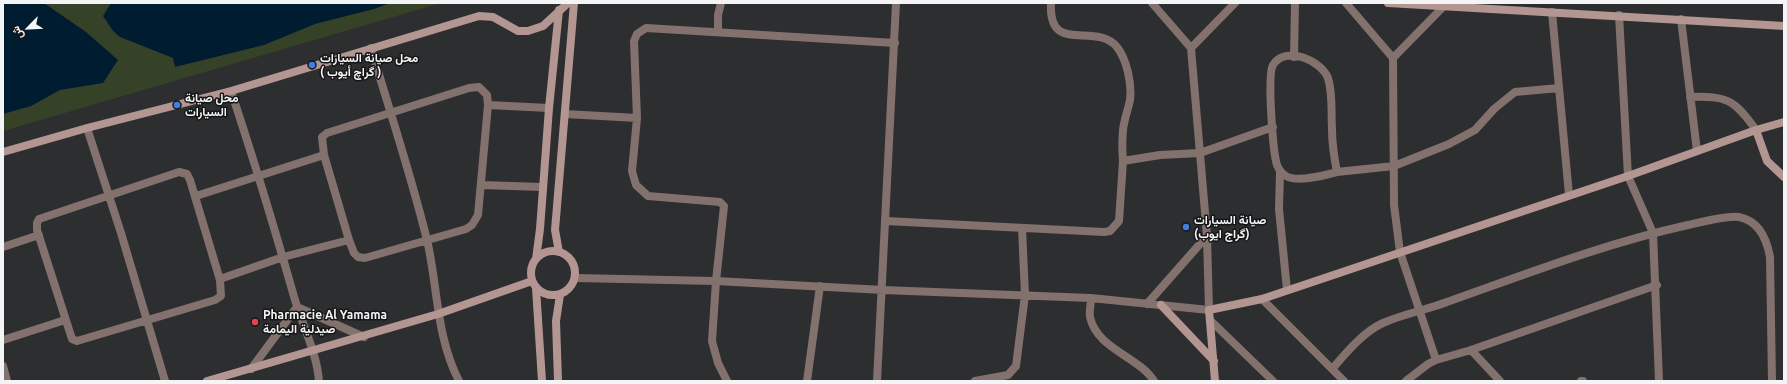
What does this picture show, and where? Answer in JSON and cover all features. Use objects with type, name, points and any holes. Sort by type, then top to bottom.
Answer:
[{"type":"street","points":[[3,152],[87,128],[231,91],[479,16],[493,17],[518,31],[528,31],[543,26],[568,3]]},
{"type":"street","points":[[559,252],[555,230],[574,3]]},
{"type":"street","points":[[718,32],[718,15],[721,3]]},
{"type":"street","points":[[877,381],[883,290],[896,3]]},
{"type":"street","points":[[886,222],[1104,232],[1110,231],[1119,221],[1123,161],[1123,128],[1130,99],[1129,81],[1122,54],[1111,42],[1098,36],[1062,33],[1056,28],[1052,19],[1051,3]]},
{"type":"street","points":[[1152,3],[1191,48],[1207,236],[1209,310],[1215,381]]},
{"type":"street","points":[[1191,48],[1235,3]]},
{"type":"street","points":[[1294,57],[1295,3]]},
{"type":"street","points":[[1346,3],[1393,58],[1394,204],[1400,252],[1436,360]]},
{"type":"street","points":[[1388,3],[1619,15],[1784,26]]},
{"type":"street","points":[[1393,58],[1442,7]]},
{"type":"street","points":[[542,381],[534,285],[531,274],[536,260],[548,108],[559,10]]},
{"type":"street","points":[[1552,12],[1569,195]]},
{"type":"street","points":[[1619,15],[1628,176],[1653,233],[1659,381]]},
{"type":"street","points":[[1681,19],[1697,151]]},
{"type":"street","points":[[727,381],[718,363],[712,341],[716,281],[724,206],[720,202],[648,196],[640,190],[633,179],[632,171],[637,118],[634,41],[637,34],[646,28],[895,43]]},
{"type":"street","points":[[371,48],[427,241],[438,314],[452,369],[459,381]]},
{"type":"street","points":[[1288,290],[1279,210],[1280,172],[1275,153],[1270,73],[1273,65],[1279,60],[1294,57],[1309,59],[1316,62],[1323,69],[1328,78],[1331,96],[1333,148],[1337,172]]},
{"type":"street","points":[[479,87],[487,95],[488,105],[478,215],[472,225],[466,229],[427,241],[365,258],[358,257],[354,253],[349,240],[324,155],[322,137],[327,132],[469,88],[479,87]]},
{"type":"street","points":[[1280,172],[1293,179],[1319,177],[1337,172],[1394,166],[1450,144],[1475,130],[1494,109],[1515,92],[1559,88]]},
{"type":"street","points":[[231,91],[259,175],[297,307],[318,369],[319,381]]},
{"type":"street","points":[[1690,97],[1712,96],[1728,100],[1742,110],[1756,130],[1767,161],[1784,177]]},
{"type":"street","points":[[488,105],[548,108]]},
{"type":"street","points":[[565,114],[637,118]]},
{"type":"street","points":[[575,278],[716,281],[883,290],[1091,298],[1209,310],[1262,299],[1628,176],[1756,130],[1784,122]]},
{"type":"street","points":[[1123,161],[1160,155],[1200,154],[1273,127]]},
{"type":"street","points":[[87,128],[165,381]]},
{"type":"street","points":[[196,196],[324,155]]},
{"type":"street","points":[[183,172],[190,180],[196,196],[220,279],[221,296],[215,300],[147,321],[77,341],[72,339],[39,236],[37,223],[39,219],[108,194],[183,172]]},
{"type":"street","points":[[481,184],[542,187]]},
{"type":"street","points":[[1332,369],[1367,334],[1382,323],[1420,312],[1608,246],[1653,233],[1707,221],[1739,217],[1752,223],[1763,234],[1767,243],[1770,257],[1772,381]]},
{"type":"street","points":[[975,381],[1008,375],[1016,366],[1025,295],[1022,228]]},
{"type":"street","points":[[3,246],[39,236]]},
{"type":"street","points":[[1147,304],[1207,236]]},
{"type":"street","points":[[220,279],[283,257],[349,240]]},
{"type":"street","points":[[534,285],[547,295],[560,295],[567,291],[575,278],[575,270],[572,262],[567,256],[559,252],[547,252],[536,260]]},
{"type":"street","points":[[207,381],[364,337],[534,285]]},
{"type":"street","points":[[1406,381],[1428,364],[1436,360],[1471,350],[1656,285]]},
{"type":"street","points":[[807,381],[820,286]]},
{"type":"street","points":[[558,381],[556,321],[560,295]]},
{"type":"street","points":[[1091,298],[1090,317],[1096,332],[1106,342],[1135,362],[1154,381]]},
{"type":"street","points":[[1262,299],[1344,381]]},
{"type":"street","points":[[1161,305],[1214,361]]},
{"type":"street","points":[[297,307],[364,337]]},
{"type":"street","points":[[251,369],[297,307]]},
{"type":"street","points":[[3,340],[65,320]]},
{"type":"street","points":[[1210,320],[1273,381]]},
{"type":"street","points":[[1471,350],[1500,381]]},
{"type":"street","points":[[3,366],[7,381]]},
{"type":"green space","points":[[3,3],[441,3],[3,131]]},
{"type":"water","points":[[3,3],[44,3],[86,32],[118,60],[103,83],[60,90],[31,106],[3,114]]},
{"type":"water","points":[[111,3],[390,3],[374,9],[315,24],[264,45],[175,67],[173,58],[120,37],[113,31],[103,16]]},
{"type":"place","name":"محل صيانة السيارات ( گراچ أيوب )","points":[[312,65]]},
{"type":"place","name":"محل صيانة السيارات","points":[[177,105]]},
{"type":"place","name":"صيانة السيارات (گراج ايوب)","points":[[1186,227]]},
{"type":"place","name":"Pharmacie Al Yamama صيدلية اليمامة","points":[[255,322]]}]
